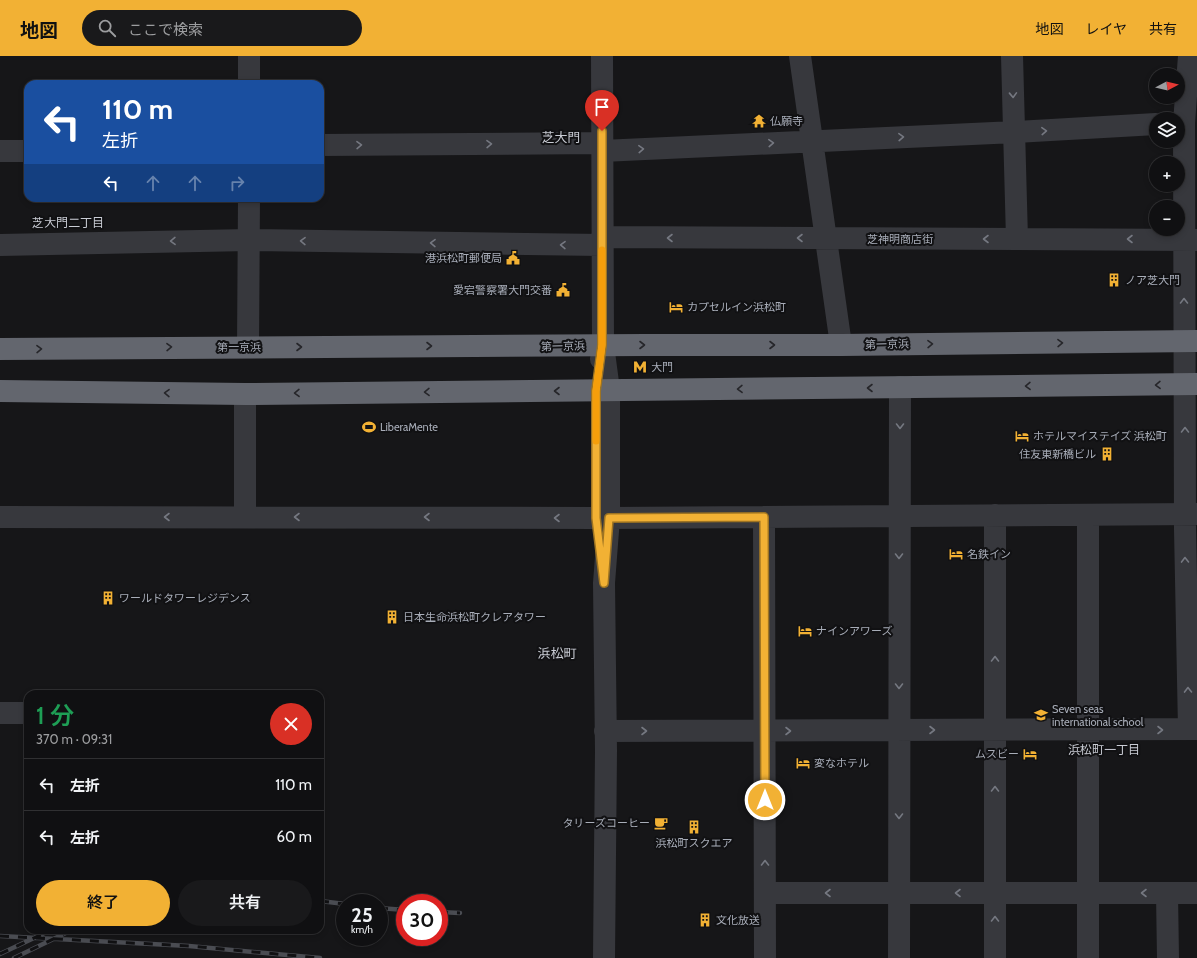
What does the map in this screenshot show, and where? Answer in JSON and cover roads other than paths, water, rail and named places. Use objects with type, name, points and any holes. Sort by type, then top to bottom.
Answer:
[{"type":"highway","name":"第一京浜","points":[[0,349],[841,345],[1191,341]]},
{"type":"highway","points":[[0,391],[245,394],[1191,385]]},
{"type":"street","points":[[249,56],[249,80]]},
{"type":"street","points":[[602,56],[602,518],[605,731],[604,958]]},
{"type":"street","points":[[800,56],[841,345]]},
{"type":"street","points":[[1012,56],[1017,239]]},
{"type":"street","points":[[605,731],[1193,729],[1191,240],[1186,123],[1189,56]]},
{"type":"street","points":[[324,145],[602,147],[812,141],[1149,124]]},
{"type":"street","points":[[0,151],[24,151]]},
{"type":"street","points":[[248,347],[249,202]]},
{"type":"street","name":"芝神明商店街","points":[[0,245],[249,240],[602,241],[826,238],[1191,240]]},
{"type":"street","points":[[899,958],[900,387]]},
{"type":"street","points":[[245,394],[245,517]]},
{"type":"street","points":[[0,517],[602,518],[1191,514]]},
{"type":"street","points":[[1088,515],[1088,958]]},
{"type":"street","points":[[994,958],[995,516]]},
{"type":"street","points":[[764,517],[765,958]]},
{"type":"street","points":[[0,713],[24,713]]},
{"type":"street","points":[[765,893],[1197,893]]},
{"type":"street","points":[[1167,893],[1168,958]]},
{"type":"railway","points":[[324,901],[336,903]]},
{"type":"railway","points":[[388,909],[396,909]]},
{"type":"railway","points":[[448,912],[460,913]]},
{"type":"railway","points":[[0,954],[42,934]]},
{"type":"railway","points":[[14,958],[64,934]]},
{"type":"railway","points":[[0,936],[189,946],[320,958]]},
{"type":"place","name":"仏願寺","points":[[759,121]]},
{"type":"place","name":"港浜松町郵便局","points":[[513,258]]},
{"type":"place","name":"ノア芝大門","points":[[1114,280]]},
{"type":"place","name":"愛宕警察署大門交番","points":[[563,290]]},
{"type":"place","name":"カプセルイン浜松町","points":[[676,307]]},
{"type":"place","name":"大門","points":[[640,367]]},
{"type":"place","name":"LiberaMente","points":[[369,427]]},
{"type":"place","name":"ホテルマイステイズ 浜松町","points":[[1022,436]]},
{"type":"place","name":"住友東新橋ビル","points":[[1107,454]]},
{"type":"place","name":"名鉄イン","points":[[956,554]]},
{"type":"place","name":"ワールドタワーレジデンス","points":[[108,598]]},
{"type":"place","name":"日本生命浜松町クレアタワー","points":[[392,617]]},
{"type":"place","name":"ナインアワーズ","points":[[805,631]]},
{"type":"place","name":"Seven seas international school","points":[[1041,715]]},
{"type":"place","name":"ムスビー","points":[[1030,754]]},
{"type":"place","name":"変なホテル","points":[[803,763]]},
{"type":"place","name":"タリーズコーヒー","points":[[661,823]]},
{"type":"place","name":"浜松町スクエア","points":[[694,827]]},
{"type":"place","name":"文化放送","points":[[705,920]]},
{"type":"district","name":"芝大門","points":[[561,137]]},
{"type":"district","name":"芝大門二丁目","points":[[68,223]]},
{"type":"district","name":"浜松町","points":[[557,653]]},
{"type":"district","name":"浜松町一丁目","points":[[1104,750]]}]
